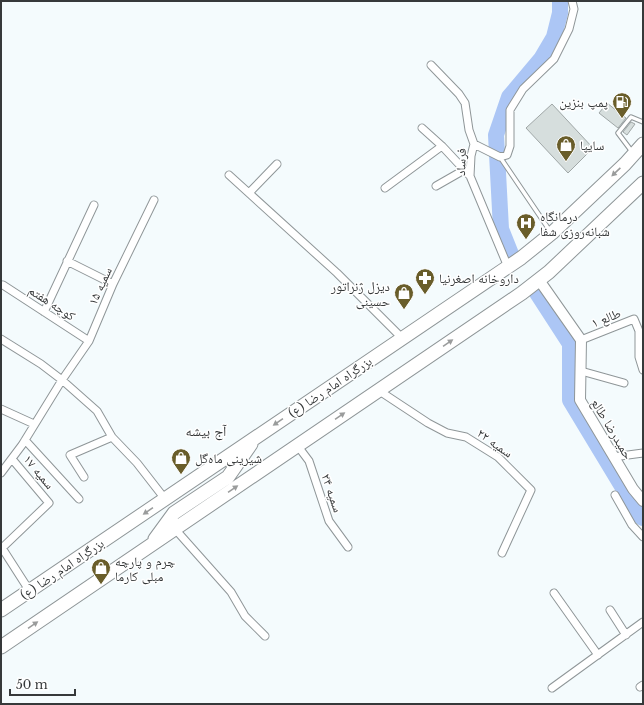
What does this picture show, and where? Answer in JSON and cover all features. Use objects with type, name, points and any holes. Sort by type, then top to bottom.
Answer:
[{"type":"highway","name":"بزرگراه امام رضا (ع)","points":[[1,610],[508,267],[552,233],[643,144]]},
{"type":"highway","points":[[151,545],[172,514],[206,499],[297,445],[519,296],[539,280],[643,183]]},
{"type":"highway","points":[[1,648],[175,529],[228,477],[256,437]]},
{"type":"highway","points":[[194,479],[206,499]]},
{"type":"main road","points":[[539,280],[582,340]]},
{"type":"main road","name":"حمیدرضا طالع","points":[[582,340],[580,400],[632,489],[643,501]]},
{"type":"street","points":[[474,144],[499,157],[507,155],[510,146],[510,110],[523,89],[554,59],[569,29],[574,9],[572,1]]},
{"type":"street","name":"فرساد","points":[[431,66],[466,103],[469,130],[474,144],[471,156],[470,176],[508,267]]},
{"type":"street","points":[[422,128],[442,146],[470,176]]},
{"type":"street","points":[[385,188],[442,146]]},
{"type":"street","points":[[249,193],[277,164]]},
{"type":"street","points":[[436,186],[464,170]]},
{"type":"street","points":[[229,175],[337,273],[402,338]]},
{"type":"street","name":"سمیه ۱۵","points":[[1,473],[25,440],[62,380],[89,341],[113,284],[154,200]]},
{"type":"street","points":[[44,312],[94,205]]},
{"type":"street","points":[[67,261],[113,284]]},
{"type":"street","name":"کوچه هفتم","points":[[3,285],[89,341]]},
{"type":"street","name":"طالع ۱","points":[[582,340],[634,319],[639,330],[639,357],[643,370]]},
{"type":"street","points":[[1,339],[41,364],[62,380],[97,411],[112,437],[137,463],[165,499]]},
{"type":"street","points":[[581,371],[624,383]]},
{"type":"street","name":"سمیه ۲۲","points":[[378,390],[447,434],[466,437],[498,457],[531,490],[502,553]]},
{"type":"street","points":[[1,409],[34,424]]},
{"type":"street","points":[[84,476],[70,456],[112,437]]},
{"type":"street","points":[[25,440],[79,499]]},
{"type":"street","name":"سمیه ۲۴","points":[[297,445],[309,461],[329,521],[348,547]]},
{"type":"street","points":[[613,457],[643,453]]},
{"type":"street","name":"سمیه ۱۷","points":[[12,459],[49,503],[2,548],[29,590]]},
{"type":"street","points":[[615,495],[632,525],[643,537]]},
{"type":"street","points":[[175,529],[231,592],[245,616],[264,636]]},
{"type":"street","points":[[554,593],[598,655]]},
{"type":"street","points":[[610,610],[626,635]]},
{"type":"street","points":[[552,688],[643,623]]},
{"type":"lane","points":[[634,154],[618,133],[631,117],[643,122]]},
{"type":"lane","points":[[499,157],[552,233]]},
{"type":"building","points":[[607,103],[626,118],[618,128],[599,113]]},
{"type":"building","points":[[552,104],[593,148],[568,173],[526,128]]},
{"type":"building","points":[[631,122],[635,124],[627,135],[623,132]]},
{"type":"waterway","points":[[513,259],[501,229],[496,135],[509,97],[541,59],[554,37],[560,13],[560,1]]},
{"type":"waterway","points":[[535,290],[570,344],[570,400],[640,516],[643,518]]},
{"type":"place","name":"پمپ بنزین","points":[[622,119]]},
{"type":"place","name":"سایپا","points":[[566,162]]},
{"type":"place","name":"درمانگاه شبانه‌روزی شفا","points":[[526,240]]},
{"type":"place","name":"داروخانه اصغرنیا","points":[[425,295]]},
{"type":"place","name":"دیزل ژنراتور حسینی","points":[[404,310]]},
{"type":"place","name":"شیرینی ماه‌گل","points":[[181,475]]},
{"type":"place","name":"چرم و پارچه مبلی کارما","points":[[101,585]]},
{"type":"district","name":"آج بیشه","points":[[206,431]]}]
